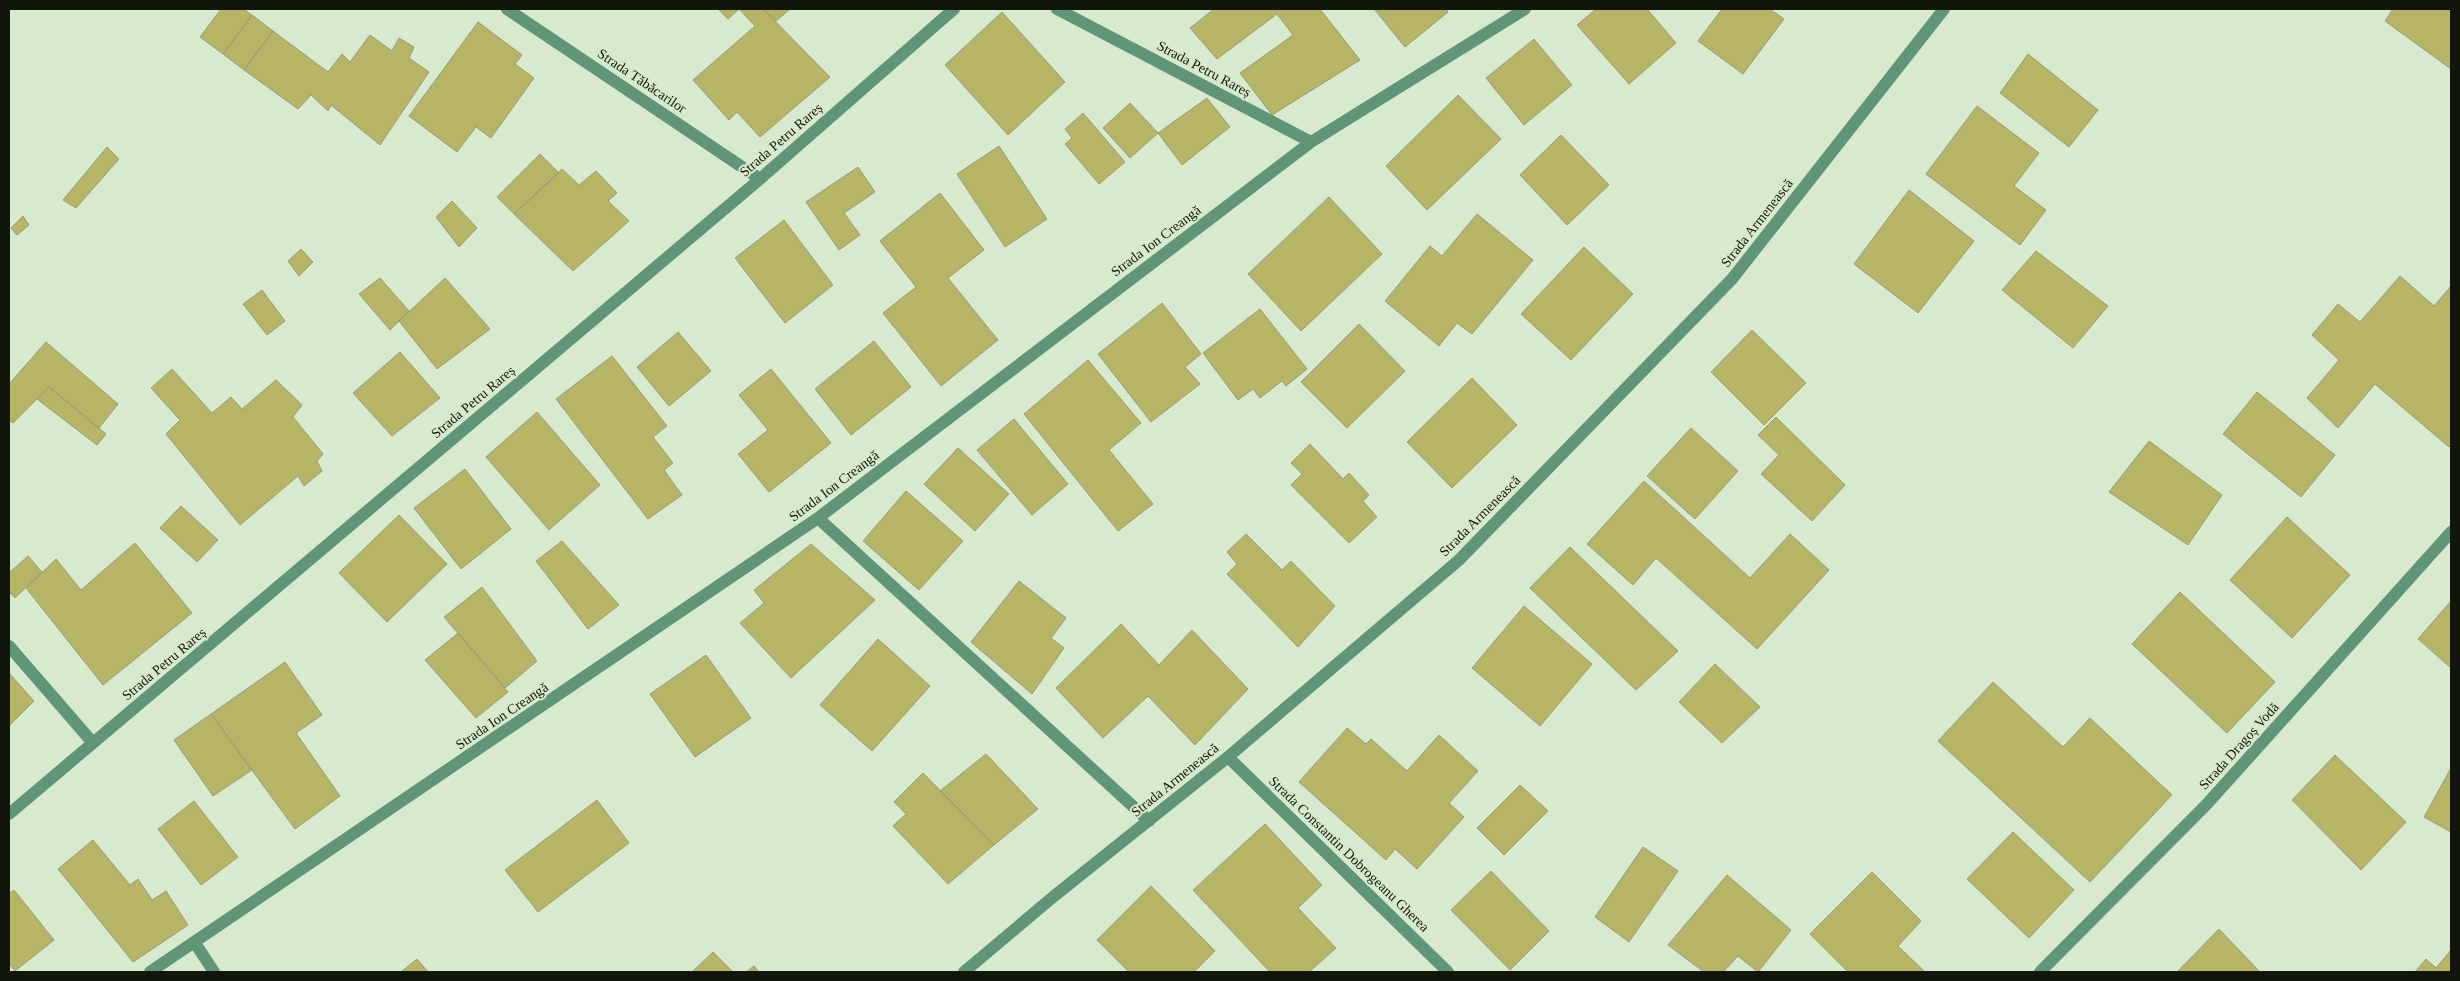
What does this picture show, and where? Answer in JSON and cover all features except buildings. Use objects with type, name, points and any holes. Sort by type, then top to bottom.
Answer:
[{"type":"street","name":"Strada Tăbăcarilor","points":[[507,9],[760,179]]},
{"type":"street","name":"Strada Petru Rareș","points":[[9,814],[760,179],[954,9]]},
{"type":"street","name":"Strada Petru Rareș","points":[[1057,9],[1311,142]]},
{"type":"street","name":"Strada Ion Creangă","points":[[150,972],[818,518],[1311,142],[1525,9]]},
{"type":"street","name":"Strada Armenească","points":[[964,972],[1053,897],[1228,757],[1459,560],[1732,279],[1944,9]]},
{"type":"street","points":[[818,518],[1149,821]]},
{"type":"street","name":"Strada Dragoș Vodă","points":[[2040,972],[2207,804],[2451,532]]},
{"type":"street","points":[[9,646],[93,743]]},
{"type":"street","name":"Strada Constantin Dobrogeanu Gherea","points":[[1228,757],[1448,972]]},
{"type":"street","points":[[195,943],[214,972]]}]
